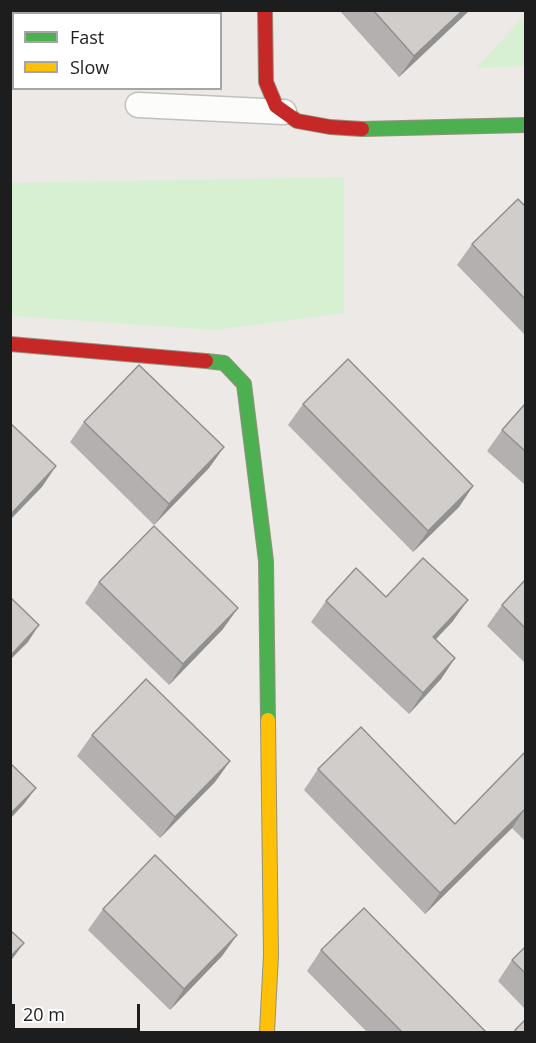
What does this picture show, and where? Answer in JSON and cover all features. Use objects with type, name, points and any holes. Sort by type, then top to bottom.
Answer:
[{"type":"street","points":[[265,10],[266,82],[276,106],[297,121],[330,127],[364,129],[525,125]]},
{"type":"street","points":[[10,344],[224,363],[243,384],[266,561],[271,956],[267,1032]]},
{"type":"lane","points":[[138,105],[284,112]]},
{"type":"green space","points":[[525,15],[525,66],[476,68]]},
{"type":"green space","points":[[344,177],[344,313],[216,330],[11,316],[11,183]]},
{"type":"building","points":[[373,10],[463,10],[414,56]]},
{"type":"building","points":[[518,199],[525,206],[525,299],[472,244]]},
{"type":"building","points":[[348,359],[473,486],[428,531],[303,404]]},
{"type":"building","points":[[139,365],[224,447],[169,504],[84,422]]},
{"type":"building","points":[[525,404],[525,451],[502,430]]},
{"type":"building","points":[[10,423],[56,466],[10,515]]},
{"type":"building","points":[[154,526],[238,608],[183,664],[99,582]]},
{"type":"building","points":[[423,558],[468,600],[433,637],[455,658],[423,693],[326,601],[356,568],[386,597]]},
{"type":"building","points":[[525,580],[525,628],[502,605]]},
{"type":"building","points":[[10,597],[39,625],[10,656]]},
{"type":"building","points":[[146,679],[230,761],[175,817],[92,735]]},
{"type":"building","points":[[361,727],[455,824],[525,752],[525,809],[440,893],[318,769]]},
{"type":"building","points":[[10,763],[36,788],[10,814]]},
{"type":"building","points":[[155,855],[237,935],[184,989],[103,909]]},
{"type":"building","points":[[364,908],[486,1032],[402,1032],[321,950]]},
{"type":"building","points":[[10,930],[24,943],[10,957]]},
{"type":"building","points":[[525,947],[525,973],[512,960]]},
{"type":"building","points":[[525,1020],[525,1032],[517,1032],[515,1030]]},
{"type":"traffic: fast","points":[[362,129],[526,125]]},
{"type":"traffic: fast","points":[[206,361],[224,363],[244,384],[266,561],[268,720]]},
{"type":"traffic: slow","points":[[267,1032],[271,955],[268,720]]},
{"type":"traffic: jam","points":[[265,10],[266,82],[276,106],[297,121],[330,127],[362,129]]},
{"type":"traffic: jam","points":[[10,344],[206,361]]}]
